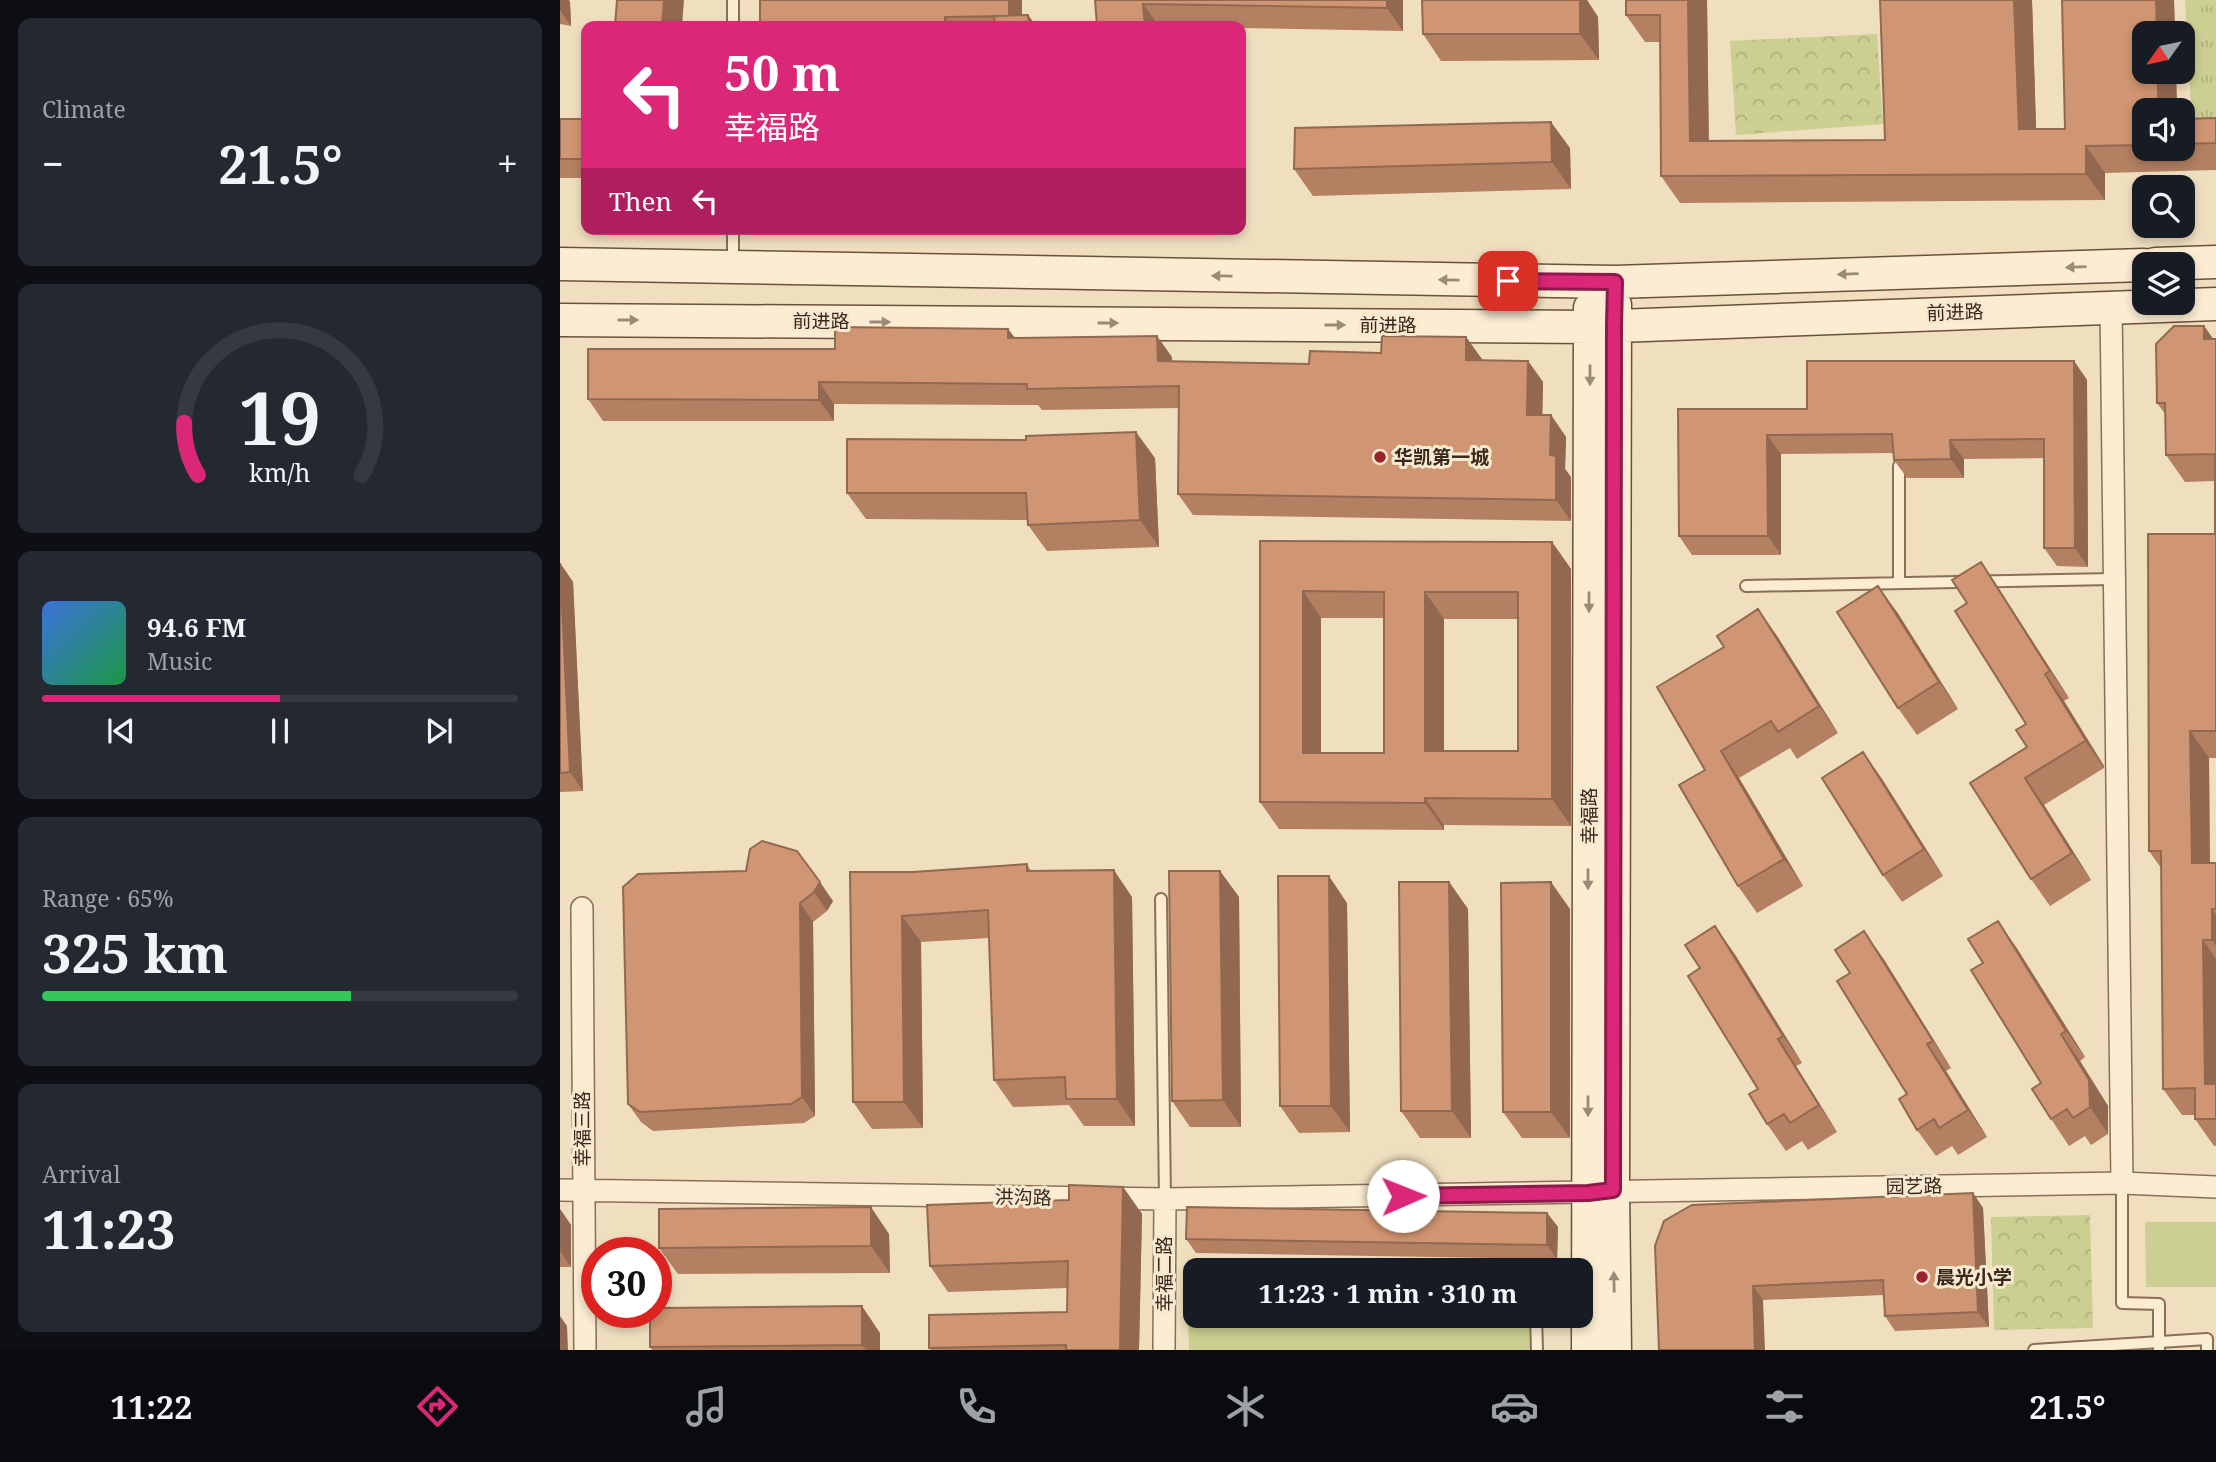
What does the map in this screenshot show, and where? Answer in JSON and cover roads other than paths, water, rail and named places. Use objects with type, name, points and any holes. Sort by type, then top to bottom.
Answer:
[{"type":"main road","points":[[2195,263],[2216,262]]},
{"type":"main road","points":[[560,264],[1603,282],[2132,265]]},
{"type":"main road","name":"幸福路","points":[[1588,1350],[1600,1191],[1603,282]]},
{"type":"main road","name":"前进路","points":[[560,320],[1602,326],[2216,304]]},
{"type":"main road","name":"幸福路","points":[[1600,1191],[1615,1350]]},
{"type":"street","points":[[2111,306],[2122,1183]]},
{"type":"street","name":"幸福三路","points":[[582,908],[584,1350]]},
{"type":"street","name":"园艺路","points":[[1600,1191],[2122,1183],[2216,1187]]},
{"type":"street","name":"洪沟路","points":[[560,1190],[1165,1199],[1600,1191]]},
{"type":"street","name":"幸福二路","points":[[1164,1350],[1165,1199]]},
{"type":"lane","points":[[733,0],[733,21]]},
{"type":"lane","points":[[733,235],[733,267]]},
{"type":"lane","points":[[1899,466],[1899,583]]},
{"type":"lane","points":[[1746,586],[2114,579]]},
{"type":"lane","points":[[1161,900],[1165,1199]]},
{"type":"lane","points":[[2122,1183],[2122,1304],[2159,1304],[2159,1346]]},
{"type":"lane","points":[[1536,1328],[1537,1350]]},
{"type":"lane","points":[[2034,1350],[2159,1346],[2207,1339],[2207,1350]]},
{"type":"place","name":"华凯第一城","points":[[1380,457]]},
{"type":"place","name":"晨光小学","points":[[1922,1277]]}]
